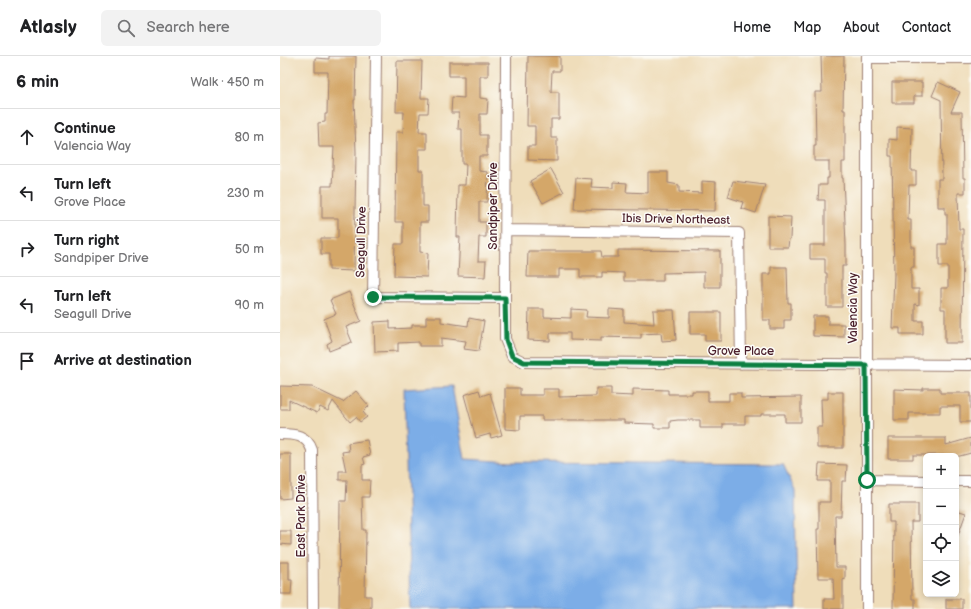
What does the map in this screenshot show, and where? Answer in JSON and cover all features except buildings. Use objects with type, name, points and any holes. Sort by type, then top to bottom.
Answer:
[{"type":"street","name":"Seagull Drive","points":[[376,56],[373,297],[505,298]]},
{"type":"street","name":"Sandpiper Drive","points":[[506,56],[505,298],[506,340],[512,356]]},
{"type":"street","points":[[867,57],[971,58]]},
{"type":"street","name":"Valencia Way","points":[[867,57],[867,609]]},
{"type":"street","name":"Ibis Drive Northeast","points":[[506,230],[739,233],[741,364]]},
{"type":"street","name":"Grove Place","points":[[512,356],[524,362],[971,365]]},
{"type":"street","name":"East Park Drive","points":[[280,434],[292,434],[309,442],[314,459],[313,609]]},
{"type":"street","points":[[867,480],[923,481]]},
{"type":"street","points":[[959,481],[971,482]]},
{"type":"water","points":[[452,386],[465,459],[514,462],[783,464],[795,490],[797,609],[410,609],[404,389]]},
{"type":"route","points":[[373,297],[505,298],[506,340],[512,356],[524,362],[866,365],[867,480]]}]
